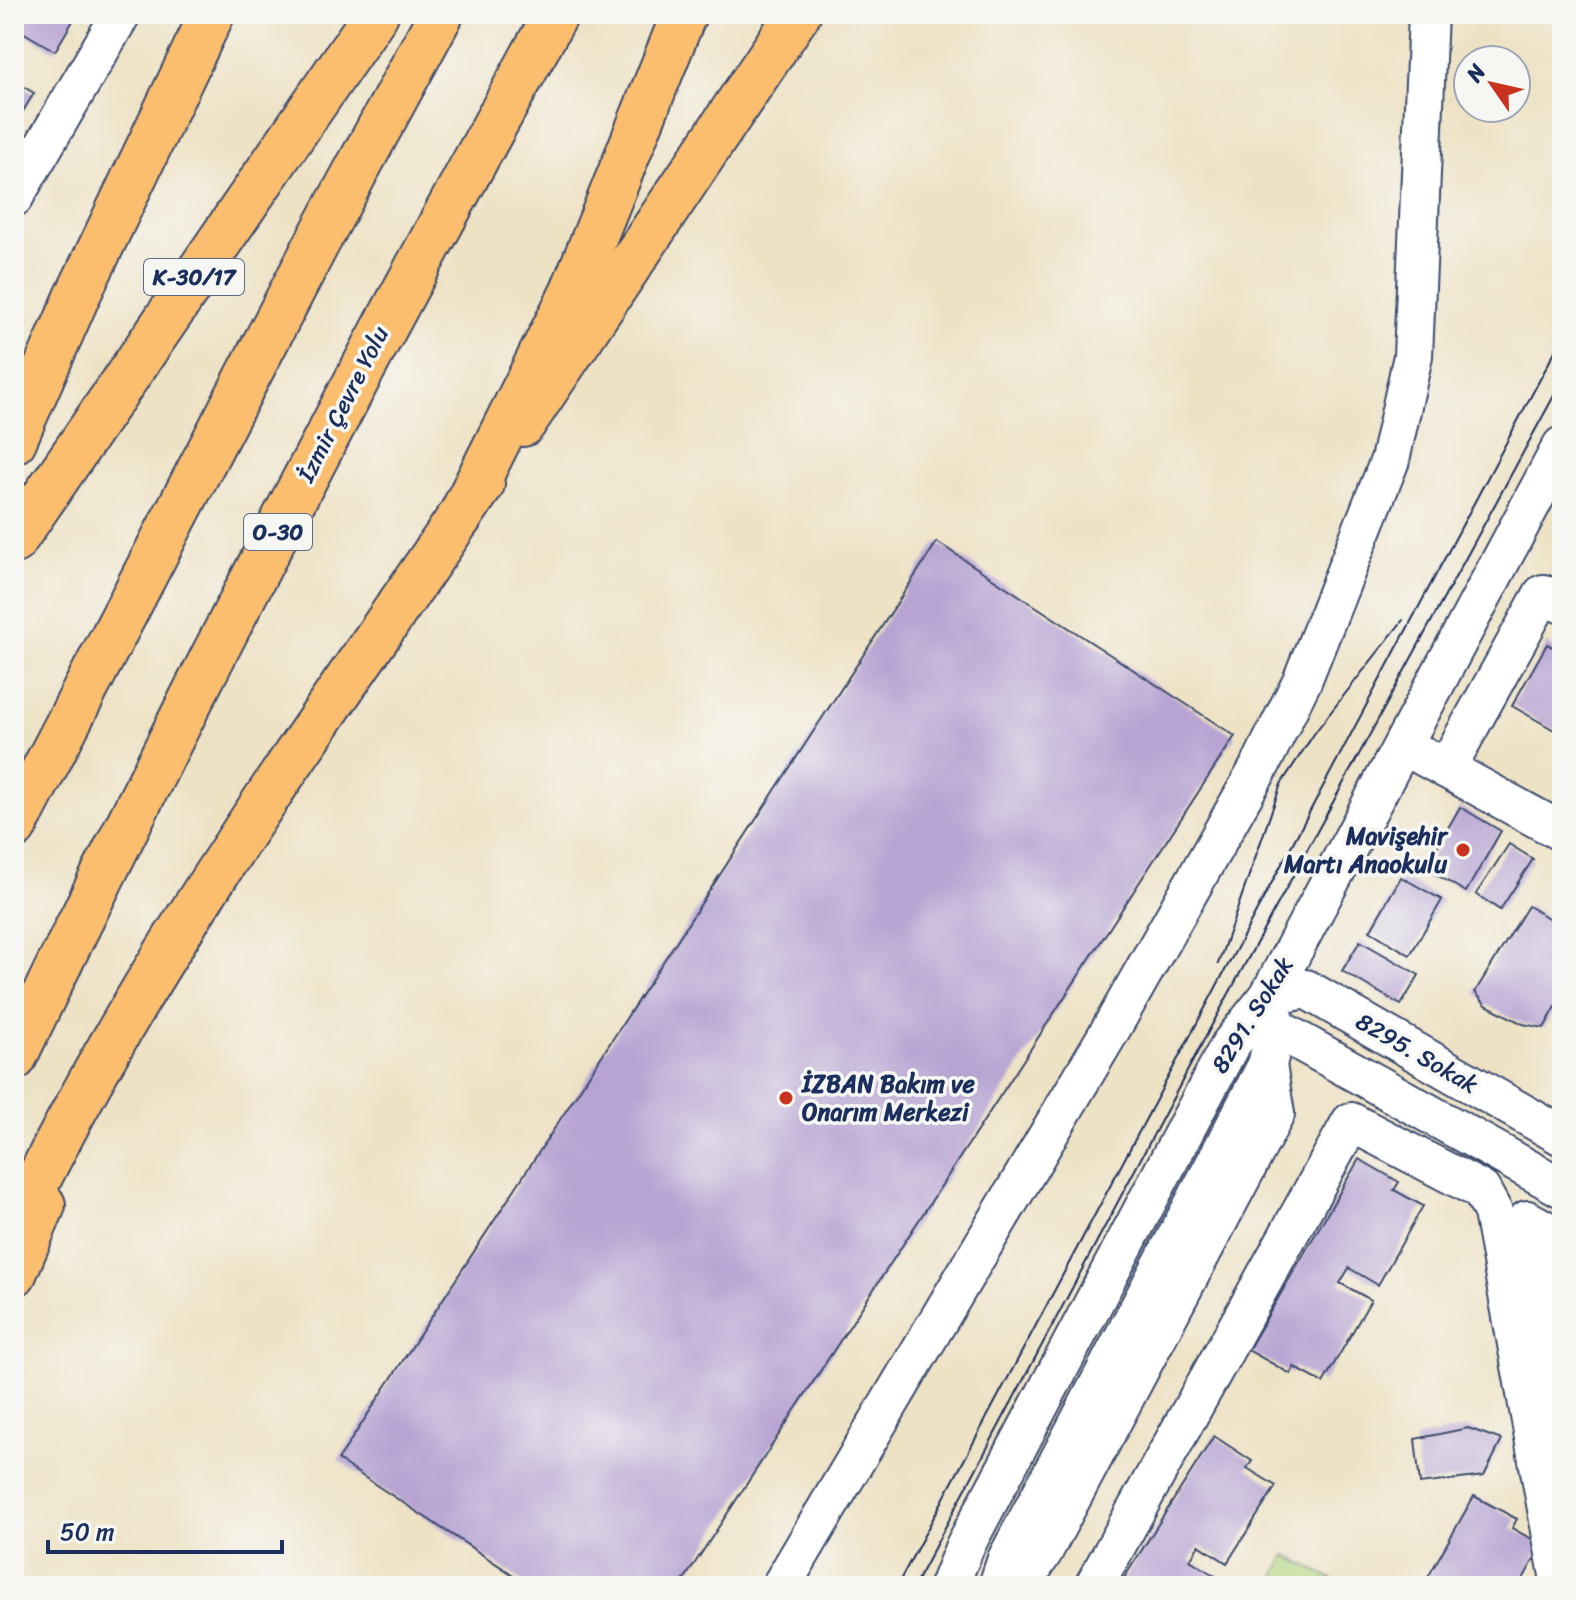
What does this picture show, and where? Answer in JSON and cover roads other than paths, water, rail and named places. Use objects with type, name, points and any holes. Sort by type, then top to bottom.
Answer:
[{"type":"main road","points":[[14,441],[77,297],[212,14]]},
{"type":"main road","name":"K-30/17","points":[[14,541],[376,14]]},
{"type":"main road","points":[[14,827],[308,259],[441,14]]},
{"type":"main road","name":"İzmir Çevre Yolu","points":[[14,1058],[116,846],[393,307],[556,14]]},
{"type":"main road","points":[[460,517],[572,293],[684,14]]},
{"type":"main road","points":[[14,1230],[47,1159],[185,921],[798,14]]},
{"type":"main road","points":[[14,1274],[102,1062]]},
{"type":"street","points":[[14,197],[121,14]]},
{"type":"street","points":[[781,1586],[1119,1015],[1261,764],[1302,681],[1390,460],[1413,356],[1428,14]]},
{"type":"street","name":"8291. Sokak","points":[[998,1586],[1007,1559],[1267,1065],[1272,1012],[1403,746],[1562,446]]},
{"type":"street","points":[[1446,769],[1543,594],[1562,604]]},
{"type":"street","points":[[1403,746],[1562,832]]},
{"type":"street","name":"8295. Sokak","points":[[1562,1136],[1306,989],[1272,1012],[1562,1188]]},
{"type":"street","name":"8291. Sokak","points":[[949,1586],[972,1532],[1230,1045],[1272,1012]]},
{"type":"street","points":[[1020,1586],[1043,1552],[1275,1114],[1267,1065]]},
{"type":"street","points":[[1094,1586],[1351,1122],[1481,1190],[1493,1212],[1561,1586]]},
{"type":"street","points":[[1562,1239],[1527,1220],[1562,1417]]},
{"type":"tram line","points":[[897,1586],[1562,338]]},
{"type":"tram line","points":[[914,1586],[1207,1034],[1562,381]]},
{"type":"tram line","points":[[1218,964],[1281,784],[1316,731],[1403,620]]},
{"type":"place","name":"Mavişehir Martı Anaokulu","points":[[1463,850]]},
{"type":"place","name":"İZBAN Bakım ve Onarım Merkezi","points":[[786,1098]]}]
